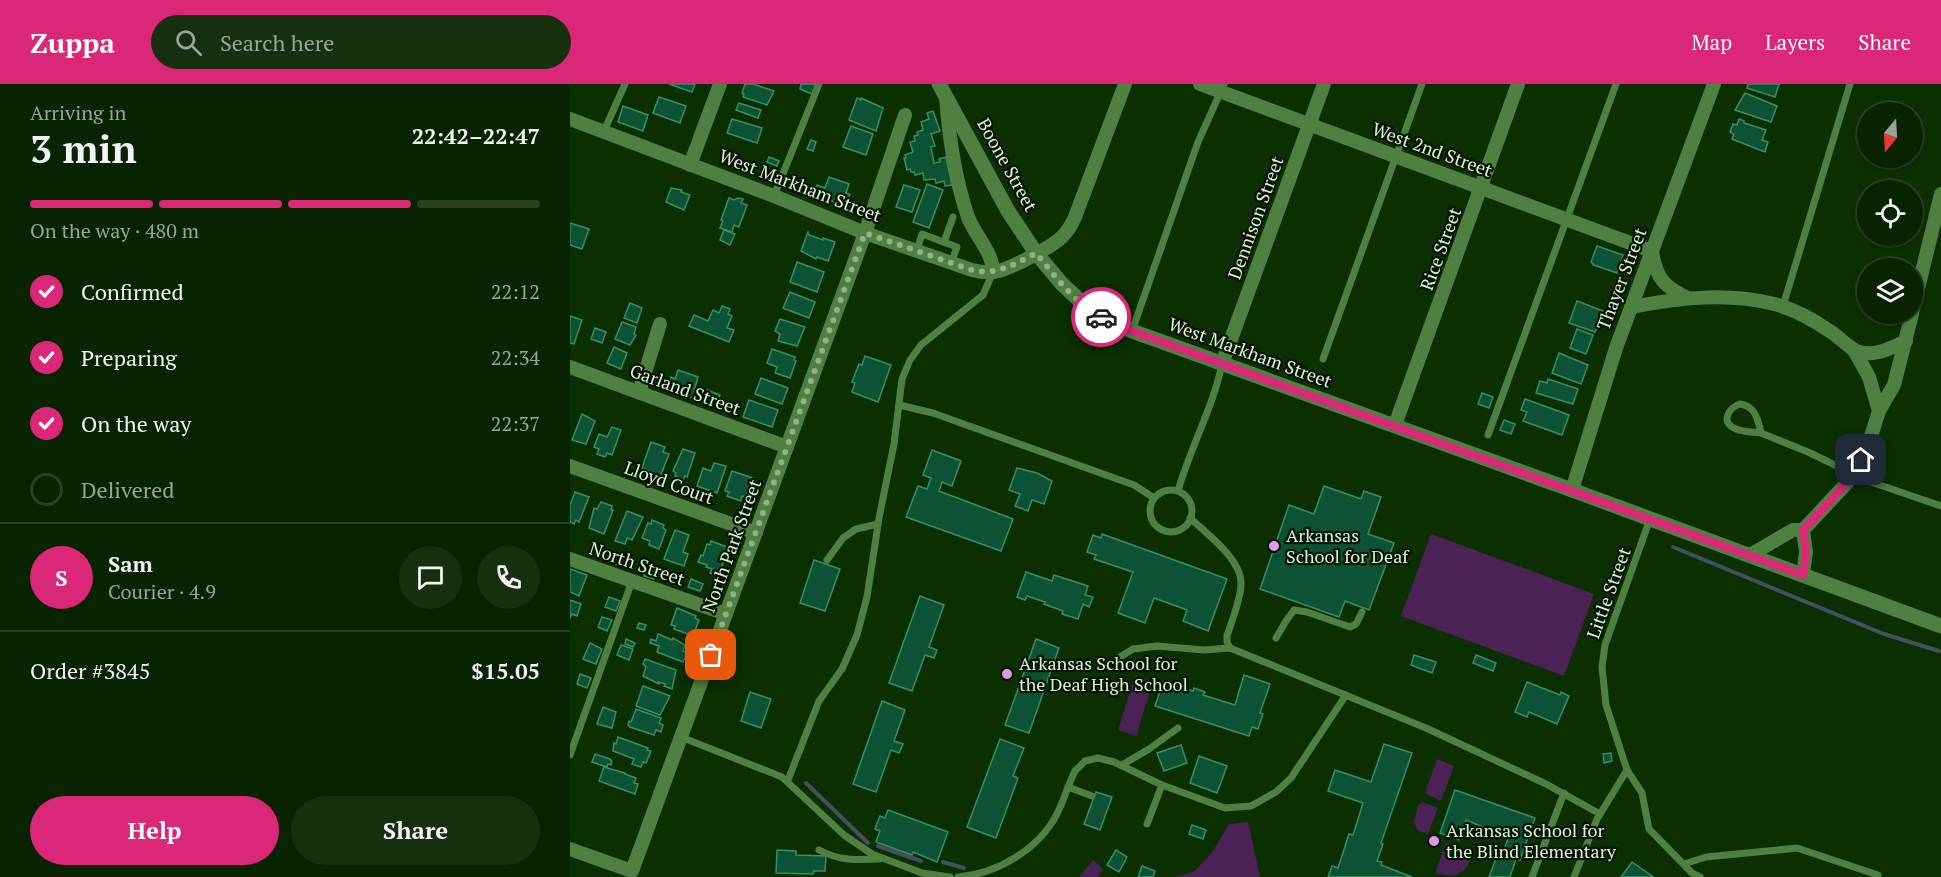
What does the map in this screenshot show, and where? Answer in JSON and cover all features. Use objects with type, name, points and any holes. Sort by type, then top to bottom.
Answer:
[{"type":"main road","name":"Boone Street","points":[[942,89],[1008,211],[1036,253]]},
{"type":"main road","name":"West Markham Street","points":[[1036,253],[1062,284],[1091,311],[1132,331],[1941,626]]},
{"type":"street","points":[[690,165],[720,84]]},
{"type":"street","points":[[993,272],[1036,253],[1064,235],[1076,218],[1125,84]]},
{"type":"street","name":"West 2nd Street","points":[[1200,84],[1222,88],[1310,124],[1652,251]]},
{"type":"street","name":"Dennison Street","points":[[1222,364],[1324,84]]},
{"type":"street","name":"Rice Street","points":[[1395,425],[1518,84]]},
{"type":"street","name":"Thayer Street","points":[[1572,490],[1597,405],[1714,84]]},
{"type":"street","name":"Boone Street","points":[[942,89],[965,207],[978,239],[993,264],[993,272]]},
{"type":"street","name":"North Park Street","points":[[570,849],[632,871],[865,233],[905,115]]},
{"type":"street","name":"West Markham Street","points":[[570,119],[865,233],[979,272],[993,272]]},
{"type":"street","points":[[1923,268],[1941,194]]},
{"type":"street","points":[[1652,251],[1656,268],[1663,282],[1672,290],[1688,298]]},
{"type":"street","points":[[1632,306],[1688,298],[1719,297],[1783,306],[1821,325],[1854,350],[1869,377],[1879,411]]},
{"type":"street","points":[[639,392],[660,324]]},
{"type":"street","points":[[1750,555],[1793,530],[1803,530],[1846,484],[1866,452],[1879,411],[1894,385],[1910,324]]},
{"type":"street","points":[[1854,350],[1880,352],[1906,341]]},
{"type":"street","name":"Garland Street","points":[[570,367],[787,447]]},
{"type":"street","name":"Lloyd Court","points":[[570,466],[756,533]]},
{"type":"street","points":[[1803,530],[1806,552],[1803,575]]},
{"type":"street","name":"North Street","points":[[570,559],[726,614]]},
{"type":"lane","points":[[604,131],[625,84]]},
{"type":"lane","points":[[774,196],[819,84]]},
{"type":"lane","points":[[1323,358],[1422,84]]},
{"type":"lane","points":[[1488,435],[1616,84]]},
{"type":"lane","points":[[1783,306],[1850,84]]},
{"type":"lane","points":[[1132,331],[1198,142],[1222,88]]},
{"type":"lane","points":[[944,242],[952,217]]},
{"type":"lane","points":[[916,250],[922,234],[944,242],[957,247],[951,263]]},
{"type":"lane","points":[[788,780],[819,701],[842,669],[857,635],[867,597],[878,524],[894,444],[902,379],[910,360],[931,336],[967,310],[983,295],[993,272]]},
{"type":"lane","points":[[1178,491],[1183,471],[1215,389],[1222,364]]},
{"type":"lane","points":[[1761,433],[1754,412],[1740,404],[1732,407],[1727,420],[1733,428],[1761,433],[1853,472],[1868,481],[1941,506]]},
{"type":"lane","points":[[899,405],[933,413],[1134,485],[1154,498]]},
{"type":"lane","points":[[1165,490],[1178,491],[1191,504],[1187,524],[1176,531],[1158,527],[1151,518],[1150,512],[1154,498],[1165,490]]},
{"type":"lane","points":[[1190,518],[1230,556],[1237,566],[1240,578],[1239,597],[1227,636],[1230,648]]},
{"type":"lane","name":"Little Street","points":[[1650,519],[1602,657],[1603,690],[1627,770],[1642,793],[1649,829],[1692,873],[1700,877]]},
{"type":"lane","points":[[826,560],[843,538],[856,529],[878,524]]},
{"type":"lane","points":[[570,755],[632,581]]},
{"type":"lane","points":[[1276,638],[1294,610],[1307,612],[1350,627],[1359,621],[1362,612]]},
{"type":"lane","points":[[1115,660],[1133,649],[1157,646],[1204,650],[1230,648],[1426,728],[1564,794],[1600,814]]},
{"type":"lane","points":[[958,877],[984,872],[1023,852],[1049,827],[1075,771],[1085,761],[1098,758],[1122,765],[1162,785],[1225,808],[1244,807],[1262,801],[1291,778],[1346,695]]},
{"type":"lane","points":[[1122,765],[1178,728]]},
{"type":"lane","points":[[681,737],[788,780],[844,835],[882,859],[922,873],[950,877]]},
{"type":"lane","points":[[1574,877],[1600,814],[1627,770]]},
{"type":"lane","points":[[1146,824],[1162,785]]},
{"type":"lane","points":[[1068,787],[1092,796]]},
{"type":"lane","points":[[1532,877],[1564,794]]},
{"type":"lane","points":[[1684,864],[1706,857],[1797,848],[1878,876]]},
{"type":"lane","points":[[819,850],[853,861],[882,859]]},
{"type":"shaded area","points":[[1431,534],[1594,594],[1564,676],[1401,616]]},
{"type":"shaded area","points":[[1135,676],[1153,682],[1136,736],[1118,730]]},
{"type":"shaded area","points":[[1437,759],[1454,766],[1441,801],[1425,793]]},
{"type":"shaded area","points":[[1422,802],[1438,808],[1428,834],[1418,831],[1414,822],[1418,805]]},
{"type":"shaded area","points":[[1248,822],[1260,877],[1176,877],[1195,871],[1213,851],[1229,824]]},
{"type":"shaded area","points":[[1446,843],[1459,847],[1456,856],[1470,861],[1460,873],[1446,875],[1435,873]]},
{"type":"shaded area","points":[[1093,860],[1103,869],[1098,877],[1079,877]]},
{"type":"building","points":[[669,84],[695,84],[692,92]]},
{"type":"building","points":[[745,84],[753,84],[774,91],[767,105],[743,97]]},
{"type":"building","points":[[801,84],[816,84],[812,94],[800,89]]},
{"type":"building","points":[[1748,84],[1779,84],[1775,97],[1747,88]]},
{"type":"building","points":[[1745,93],[1777,106],[1771,122],[1735,110]]},
{"type":"building","points":[[659,97],[686,106],[680,123],[653,113]]},
{"type":"building","points":[[857,98],[883,108],[876,131],[849,120]]},
{"type":"building","points":[[739,103],[761,110],[758,118],[736,110]]},
{"type":"building","points":[[623,106],[648,115],[643,131],[618,122]]},
{"type":"building","points":[[933,111],[940,131],[931,134],[935,146],[931,147],[934,163],[946,157],[952,185],[945,186],[944,181],[936,183],[935,179],[924,180],[923,173],[915,175],[910,169],[907,170],[904,158],[906,158],[905,155],[913,152],[910,142],[915,141],[914,136],[923,130],[921,122],[929,119],[927,113]]},
{"type":"building","points":[[732,119],[762,128],[757,143],[727,133]]},
{"type":"building","points":[[1739,119],[1744,123],[1766,130],[1762,140],[1768,142],[1765,152],[1732,139],[1734,134],[1730,132],[1733,124],[1737,125]]},
{"type":"building","points":[[851,126],[873,134],[866,155],[843,147]]},
{"type":"building","points":[[811,140],[816,142],[813,151],[807,149]]},
{"type":"building","points":[[769,157],[779,161],[777,166],[767,162]]},
{"type":"building","points":[[829,177],[849,184],[846,193],[850,194],[846,207],[814,194],[817,185],[825,188]]},
{"type":"building","points":[[927,184],[943,190],[929,228],[913,222]]},
{"type":"building","points":[[904,185],[920,190],[912,212],[896,207]]},
{"type":"building","points":[[671,188],[682,190],[681,192],[690,195],[684,210],[666,202]]},
{"type":"building","points":[[729,198],[743,199],[741,203],[747,205],[739,227],[734,225],[732,232],[720,228]]},
{"type":"building","points":[[570,223],[589,229],[582,249],[570,245]]},
{"type":"building","points":[[724,230],[735,234],[730,245],[720,240]]},
{"type":"building","points":[[808,232],[809,235],[835,242],[828,261],[817,257],[816,259],[801,251]]},
{"type":"building","points":[[1597,246],[1623,255],[1617,273],[1591,262]]},
{"type":"building","points":[[797,262],[824,272],[817,292],[790,282]]},
{"type":"building","points":[[790,292],[815,302],[809,318],[783,308]]},
{"type":"building","points":[[1577,301],[1603,311],[1595,332],[1569,323]]},
{"type":"building","points":[[630,303],[642,308],[637,323],[624,318]]},
{"type":"building","points":[[722,306],[730,309],[728,314],[732,316],[727,328],[734,330],[729,342],[689,326],[694,315],[708,321],[713,310],[719,313]]},
{"type":"building","points":[[570,316],[582,320],[574,344],[570,343]]},
{"type":"building","points":[[780,319],[805,327],[797,346],[778,341],[780,334],[775,331]]},
{"type":"building","points":[[622,322],[636,327],[634,334],[636,335],[630,345],[615,339]]},
{"type":"building","points":[[595,328],[606,332],[602,343],[591,339]]},
{"type":"building","points":[[1577,329],[1593,335],[1586,354],[1570,348]]},
{"type":"building","points":[[614,347],[627,353],[621,369],[607,363]]},
{"type":"building","points":[[772,349],[795,357],[796,361],[790,378],[775,373],[777,367],[767,363]]},
{"type":"building","points":[[1559,353],[1588,365],[1581,384],[1552,373]]},
{"type":"building","points":[[865,356],[891,365],[878,402],[852,392],[855,383],[852,382]]},
{"type":"building","points":[[678,370],[698,377],[694,399],[668,388],[671,377],[675,379]]},
{"type":"building","points":[[761,378],[788,388],[782,404],[755,394]]},
{"type":"building","points":[[1548,379],[1578,389],[1573,404],[1536,393],[1540,381],[1547,383]]},
{"type":"building","points":[[707,390],[720,395],[715,407],[702,403]]},
{"type":"building","points":[[1482,393],[1493,397],[1489,408],[1478,404]]},
{"type":"building","points":[[1525,399],[1569,415],[1562,435],[1523,421],[1527,412],[1521,410]]},
{"type":"building","points":[[749,400],[778,410],[772,427],[743,417]]},
{"type":"building","points":[[582,414],[595,421],[586,444],[572,440]]},
{"type":"building","points":[[1504,420],[1515,424],[1511,434],[1500,430]]},
{"type":"building","points":[[612,427],[621,430],[612,455],[607,453],[605,457],[597,454],[599,449],[594,447],[599,434],[607,437]]},
{"type":"building","points":[[651,442],[665,447],[663,452],[669,454],[660,477],[642,468]]},
{"type":"building","points":[[683,449],[695,453],[687,477],[685,476],[683,480],[675,476],[676,473],[673,471]]},
{"type":"building","points":[[932,450],[961,461],[952,486],[942,482],[939,491],[1013,519],[1001,551],[906,517],[918,486],[927,489],[931,478],[923,475]]},
{"type":"building","points":[[714,463],[726,466],[717,493],[697,486],[703,468],[711,471]]},
{"type":"building","points":[[1017,468],[1037,473],[1052,481],[1044,504],[1032,500],[1028,511],[1015,506],[1020,494],[1009,490]]},
{"type":"building","points":[[732,471],[753,478],[746,497],[742,496],[741,501],[727,496],[729,492],[725,491]]},
{"type":"building","points":[[1324,486],[1361,499],[1364,491],[1381,497],[1368,534],[1394,543],[1369,610],[1345,601],[1339,617],[1260,589],[1289,505],[1314,514]]},
{"type":"building","points":[[575,492],[589,497],[579,522],[576,520],[574,524],[570,522],[570,505]]},
{"type":"building","points":[[601,502],[612,506],[611,510],[613,510],[604,534],[589,528],[594,508],[597,509]]},
{"type":"building","points":[[627,511],[643,517],[632,540],[627,538],[625,544],[615,541]]},
{"type":"building","points":[[652,520],[664,525],[663,528],[666,530],[659,549],[649,545],[650,541],[642,538],[648,523],[651,524]]},
{"type":"building","points":[[675,530],[689,535],[683,552],[688,554],[684,566],[664,559]]},
{"type":"building","points":[[1102,534],[1227,579],[1208,631],[1183,621],[1187,610],[1154,598],[1145,623],[1118,613],[1133,572],[1094,559],[1096,555],[1087,552],[1093,535],[1101,538]]},
{"type":"building","points":[[711,541],[727,547],[725,551],[728,551],[718,576],[710,573],[712,569],[706,567],[707,565],[698,562],[707,544],[710,545]]},
{"type":"building","points":[[596,550],[603,553],[601,558],[594,555]]},
{"type":"building","points":[[615,553],[624,557],[620,566],[611,562]]},
{"type":"building","points":[[814,560],[840,569],[825,611],[800,603]]},
{"type":"building","points":[[647,565],[657,569],[654,579],[644,576]]},
{"type":"building","points":[[570,569],[587,575],[579,596],[570,592]]},
{"type":"building","points":[[1026,572],[1052,581],[1054,575],[1088,586],[1085,595],[1093,597],[1089,607],[1083,604],[1078,619],[1062,614],[1063,611],[1044,604],[1045,602],[1027,596],[1025,600],[1017,597]]},
{"type":"building","points":[[691,579],[703,584],[700,591],[688,587]]},
{"type":"building","points":[[920,596],[944,605],[929,647],[937,650],[934,658],[925,655],[912,691],[889,683]]},
{"type":"building","points":[[609,597],[620,601],[616,611],[605,607]]},
{"type":"building","points":[[570,600],[581,604],[577,616],[572,614],[570,618]]},
{"type":"building","points":[[677,608],[696,616],[695,618],[699,620],[693,636],[674,629],[675,626],[671,625]]},
{"type":"building","points":[[602,617],[612,620],[607,631],[598,627]]},
{"type":"building","points":[[639,623],[646,625],[644,630],[637,628]]},
{"type":"building","points":[[658,634],[672,640],[673,638],[685,645],[683,651],[687,653],[683,662],[657,652],[659,646],[650,643],[651,639],[656,641]]},
{"type":"building","points":[[626,639],[635,643],[633,647],[625,644]]},
{"type":"building","points":[[1036,639],[1059,648],[1029,733],[1005,725]]},
{"type":"building","points":[[590,643],[602,649],[596,664],[583,659]]},
{"type":"building","points":[[621,645],[633,649],[629,660],[617,655]]},
{"type":"building","points":[[1414,655],[1436,662],[1432,673],[1411,665]]},
{"type":"building","points":[[1476,655],[1496,663],[1493,671],[1473,663]]},
{"type":"building","points":[[645,659],[676,670],[672,689],[643,676],[646,667],[643,664]]},
{"type":"building","points":[[580,674],[591,678],[587,688],[577,684]]},
{"type":"building","points":[[1244,675],[1270,684],[1260,713],[1263,714],[1258,729],[1252,727],[1249,736],[1155,706],[1163,682],[1193,691],[1194,688],[1205,692],[1203,695],[1235,705]]},
{"type":"building","points":[[1527,682],[1560,695],[1561,692],[1569,696],[1557,724],[1529,712],[1527,717],[1515,712]]},
{"type":"building","points":[[643,686],[670,696],[660,715],[636,706]]},
{"type":"building","points":[[750,692],[771,699],[761,728],[741,721]]},
{"type":"building","points":[[882,701],[905,710],[894,741],[903,744],[899,753],[891,750],[876,792],[853,784]]},
{"type":"building","points":[[603,707],[616,712],[612,728],[597,724]]},
{"type":"building","points":[[636,709],[661,718],[659,723],[663,725],[661,732],[656,730],[654,735],[630,727],[629,721],[631,722]]},
{"type":"building","points":[[618,737],[648,748],[647,750],[651,751],[646,763],[643,762],[641,767],[632,764],[634,759],[613,751]]},
{"type":"building","points":[[1000,739],[1024,748],[1013,776],[1018,778],[996,838],[967,827]]},
{"type":"building","points":[[1384,744],[1412,753],[1377,861],[1382,862],[1381,865],[1412,877],[1328,877],[1332,866],[1338,868],[1349,834],[1353,835],[1363,803],[1328,791],[1335,770],[1371,782]]},
{"type":"building","points":[[1181,745],[1187,763],[1164,771],[1157,753]]},
{"type":"building","points":[[1611,753],[1612,761],[1604,763],[1603,754]]},
{"type":"building","points":[[595,754],[610,759],[611,765],[608,764],[607,767],[592,762]]},
{"type":"building","points":[[1199,756],[1227,766],[1217,793],[1190,783]]},
{"type":"building","points":[[604,767],[636,778],[634,783],[638,784],[635,794],[599,781]]},
{"type":"building","points":[[1455,790],[1535,818],[1520,860],[1516,859],[1510,877],[1489,877],[1499,851],[1503,853],[1509,836],[1491,830],[1490,834],[1481,831],[1483,827],[1466,820],[1459,840],[1440,833]]},
{"type":"building","points":[[1096,792],[1112,797],[1100,830],[1084,824]]},
{"type":"building","points":[[888,810],[948,832],[937,862],[913,852],[912,855],[876,842],[880,831],[875,829],[880,816],[885,818]]},
{"type":"building","points":[[1192,825],[1206,830],[1203,839],[1189,834]]},
{"type":"building","points":[[777,850],[796,851],[796,855],[826,856],[825,871],[814,871],[813,874],[776,873]]},
{"type":"building","points":[[1116,850],[1127,857],[1119,872],[1107,865]]},
{"type":"building","points":[[1632,862],[1648,873],[1653,877],[1621,877]]},
{"type":"building","points":[[1142,866],[1155,871],[1153,877],[1138,877]]},
{"type":"waterway","points":[[1673,547],[1884,634],[1939,651]]},
{"type":"waterway","points":[[806,783],[868,843]]},
{"type":"waterway","points":[[878,846],[921,861]]},
{"type":"waterway","points":[[943,862],[964,868]]},
{"type":"way so far","points":[[711,655],[865,233],[986,273],[998,272],[1036,253],[1081,303],[1101,317]]},
{"type":"place","name":"Arkansas School for Deaf","points":[[1274,546]]},
{"type":"place","name":"Arkansas School for the Deaf High School","points":[[1007,674]]},
{"type":"place","name":"Arkansas School for the Blind Elementary","points":[[1434,841]]},
{"type":"route","points":[[1101,317],[1132,331],[1803,575],[1806,552],[1803,530],[1846,484],[1861,460]]}]
